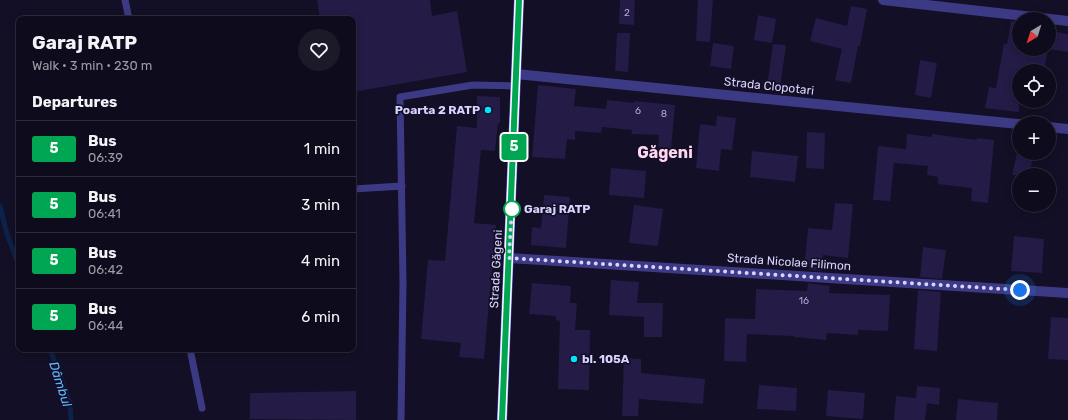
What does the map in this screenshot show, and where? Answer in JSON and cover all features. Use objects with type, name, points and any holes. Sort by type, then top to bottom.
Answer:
[{"type":"main road","name":"Strada Găgeni","points":[[502,420],[519,0]]},
{"type":"street","points":[[883,0],[1068,21]]},
{"type":"street","name":"Strada Clopotari","points":[[516,74],[1012,123]]},
{"type":"street","points":[[1056,128],[1068,129]]},
{"type":"street","name":"Strada Nicolae Filimon","points":[[509,258],[1068,293]]},
{"type":"lane","points":[[125,0],[128,16]]},
{"type":"lane","points":[[401,420],[403,283],[400,97],[473,85],[516,86]]},
{"type":"lane","points":[[356,190],[402,186]]},
{"type":"lane","points":[[191,352],[202,408]]},
{"type":"building","points":[[317,0],[430,0],[432,16],[457,11],[467,72],[356,91],[356,16],[320,16]]},
{"type":"building","points":[[620,0],[635,0],[634,25],[619,24]]},
{"type":"building","points":[[698,0],[713,0],[710,42],[696,41]]},
{"type":"building","points":[[851,6],[867,9],[851,83],[835,80],[842,49],[810,41],[816,18],[847,26]]},
{"type":"building","points":[[758,15],[776,19],[772,43],[754,40]]},
{"type":"building","points":[[1012,21],[1012,56],[1047,56],[1045,64],[1012,64],[1012,108],[1019,108],[1019,112],[985,108],[989,87],[996,88],[1004,43],[1007,44]]},
{"type":"building","points":[[1056,32],[1068,34],[1068,52],[1056,50]]},
{"type":"building","points":[[617,33],[630,33],[628,72],[615,71]]},
{"type":"building","points":[[713,43],[734,46],[731,69],[710,66]]},
{"type":"building","points":[[773,44],[786,45],[780,88],[767,86]]},
{"type":"building","points":[[920,60],[937,63],[931,98],[915,95]]},
{"type":"building","points":[[538,85],[576,89],[574,106],[606,109],[607,100],[675,105],[671,149],[658,147],[659,135],[631,134],[632,130],[602,127],[601,133],[575,131],[575,140],[567,139],[565,159],[532,157]]},
{"type":"building","points":[[477,96],[500,97],[500,123],[498,123],[495,151],[481,150],[474,223],[496,225],[484,359],[459,357],[461,343],[421,339],[428,260],[445,261],[457,126],[477,128]]},
{"type":"building","points":[[717,116],[736,118],[732,150],[721,149],[719,171],[696,168],[700,124],[716,126]]},
{"type":"building","points":[[807,132],[825,133],[824,169],[806,168]]},
{"type":"building","points":[[907,134],[932,137],[932,134],[977,140],[977,138],[994,140],[988,203],[971,201],[972,188],[938,184],[938,177],[927,175],[928,166],[894,163],[890,201],[873,200],[878,146],[906,149]]},
{"type":"building","points":[[752,151],[798,156],[795,182],[750,177]]},
{"type":"building","points":[[1015,160],[1032,160],[1031,168],[1014,168]]},
{"type":"building","points":[[611,168],[646,171],[644,198],[609,195]]},
{"type":"building","points":[[544,195],[570,197],[566,248],[531,245],[532,227],[541,228]]},
{"type":"building","points":[[835,203],[853,204],[848,258],[823,255],[822,271],[809,270],[809,261],[805,260],[808,228],[832,230]]},
{"type":"building","points":[[634,205],[663,209],[658,246],[629,243]]},
{"type":"building","points":[[1014,236],[1044,239],[1042,273],[1011,271]]},
{"type":"building","points":[[923,247],[946,250],[942,279],[920,277]]},
{"type":"building","points":[[611,280],[639,282],[637,303],[663,303],[662,337],[644,337],[644,317],[609,315]]},
{"type":"building","points":[[532,283],[571,286],[570,303],[577,303],[575,330],[590,330],[589,390],[558,389],[560,321],[556,320],[556,316],[529,314]]},
{"type":"building","points":[[808,283],[830,286],[829,293],[890,295],[888,331],[858,330],[858,335],[827,333],[826,340],[794,336],[747,334],[746,362],[724,361],[725,318],[755,319],[756,289],[807,291]]},
{"type":"building","points":[[918,290],[941,292],[937,351],[914,349]]},
{"type":"building","points":[[1051,317],[1068,318],[1068,360],[1048,359]]},
{"type":"building","points":[[624,358],[641,359],[641,373],[705,379],[703,404],[639,399],[638,416],[622,416]]},
{"type":"building","points":[[759,385],[797,388],[796,411],[757,409]]},
{"type":"building","points":[[917,386],[940,388],[939,405],[927,403],[925,420],[894,420],[896,396],[916,398]]},
{"type":"building","points":[[828,390],[865,393],[863,419],[826,416]]},
{"type":"building","points":[[356,391],[356,420],[250,419],[250,393]]},
{"type":"building","points":[[958,399],[998,403],[997,420],[956,420]]},
{"type":"waterway","name":"Dâmbul","points":[[0,206],[7,234],[16,258]]},
{"type":"waterway","name":"Dâmbul","points":[[51,352],[70,404],[71,420]]},
{"type":"bus line","name":"5","points":[[502,420],[512,205],[519,0]]},
{"type":"place","name":"Poarta 2 RATP","points":[[488,110]]},
{"type":"place","name":"Garaj RATP","points":[[512,209]]},
{"type":"place","name":"bl. 105A","points":[[574,359]]},
{"type":"district","name":"Găgeni","points":[[665,152]]},
{"type":"route","points":[[512,209],[512,205],[509,258],[1020,290]]}]
